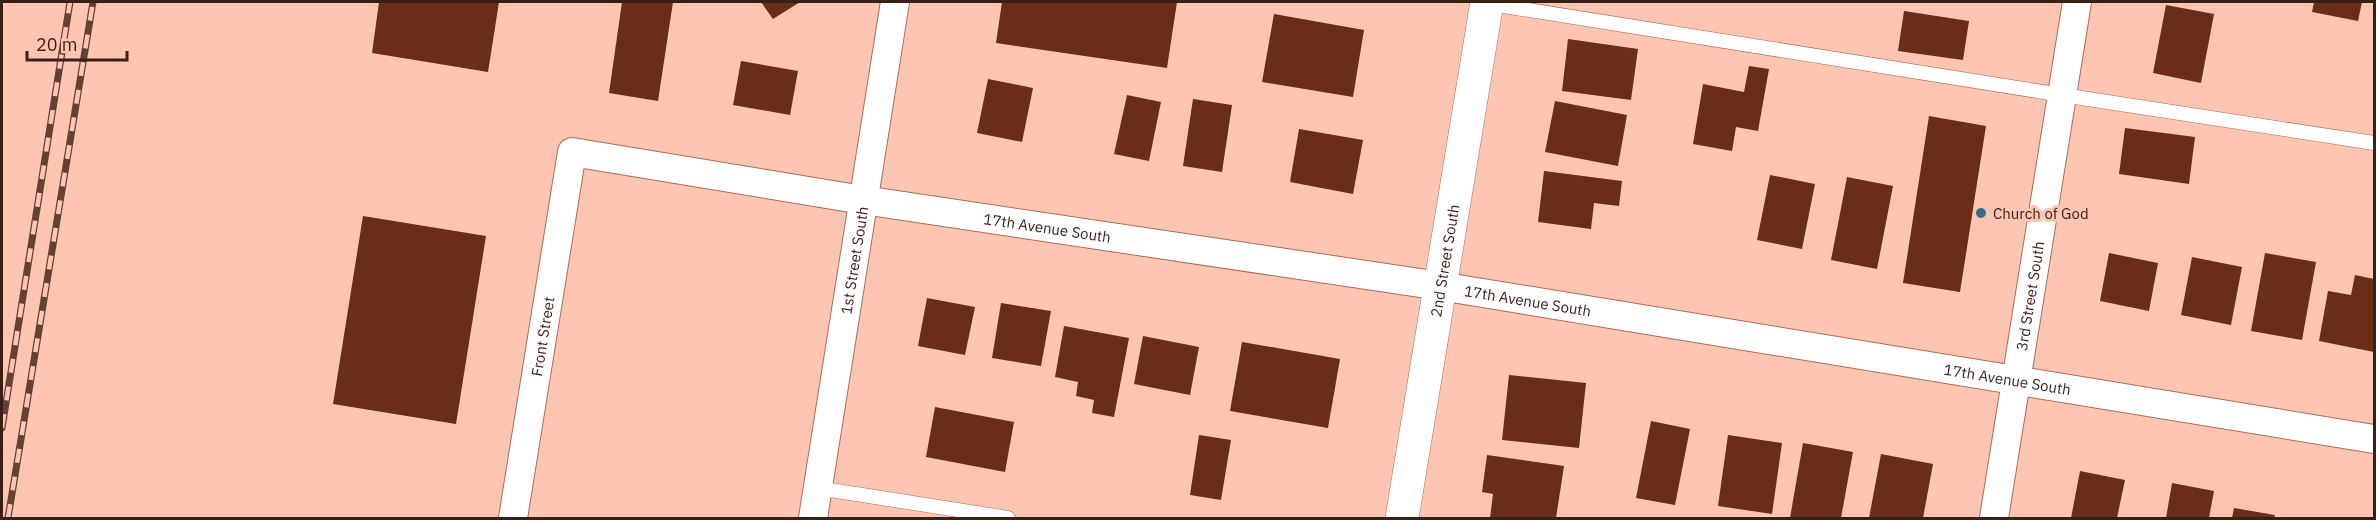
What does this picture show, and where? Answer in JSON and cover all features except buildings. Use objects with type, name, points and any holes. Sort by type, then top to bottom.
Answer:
[{"type":"street","name":"1st Street South","points":[[813,519],[895,2]]},
{"type":"street","name":"2nd Street South","points":[[1402,519],[1483,2]]},
{"type":"street","name":"3rd Street South","points":[[1994,519],[2077,2]]},
{"type":"street","name":"17th Avenue South","points":[[572,152],[863,200],[1440,286],[2374,439]]},
{"type":"street","name":"Front Street","points":[[513,519],[572,152]]},
{"type":"lane","points":[[1483,2],[2374,143]]},
{"type":"lane","points":[[818,488],[1008,519]]},
{"type":"railway","points":[[2,428],[70,2]]},
{"type":"railway","points":[[8,518],[93,2]]},
{"type":"place","name":"Church of God","points":[[1981,213]]}]
